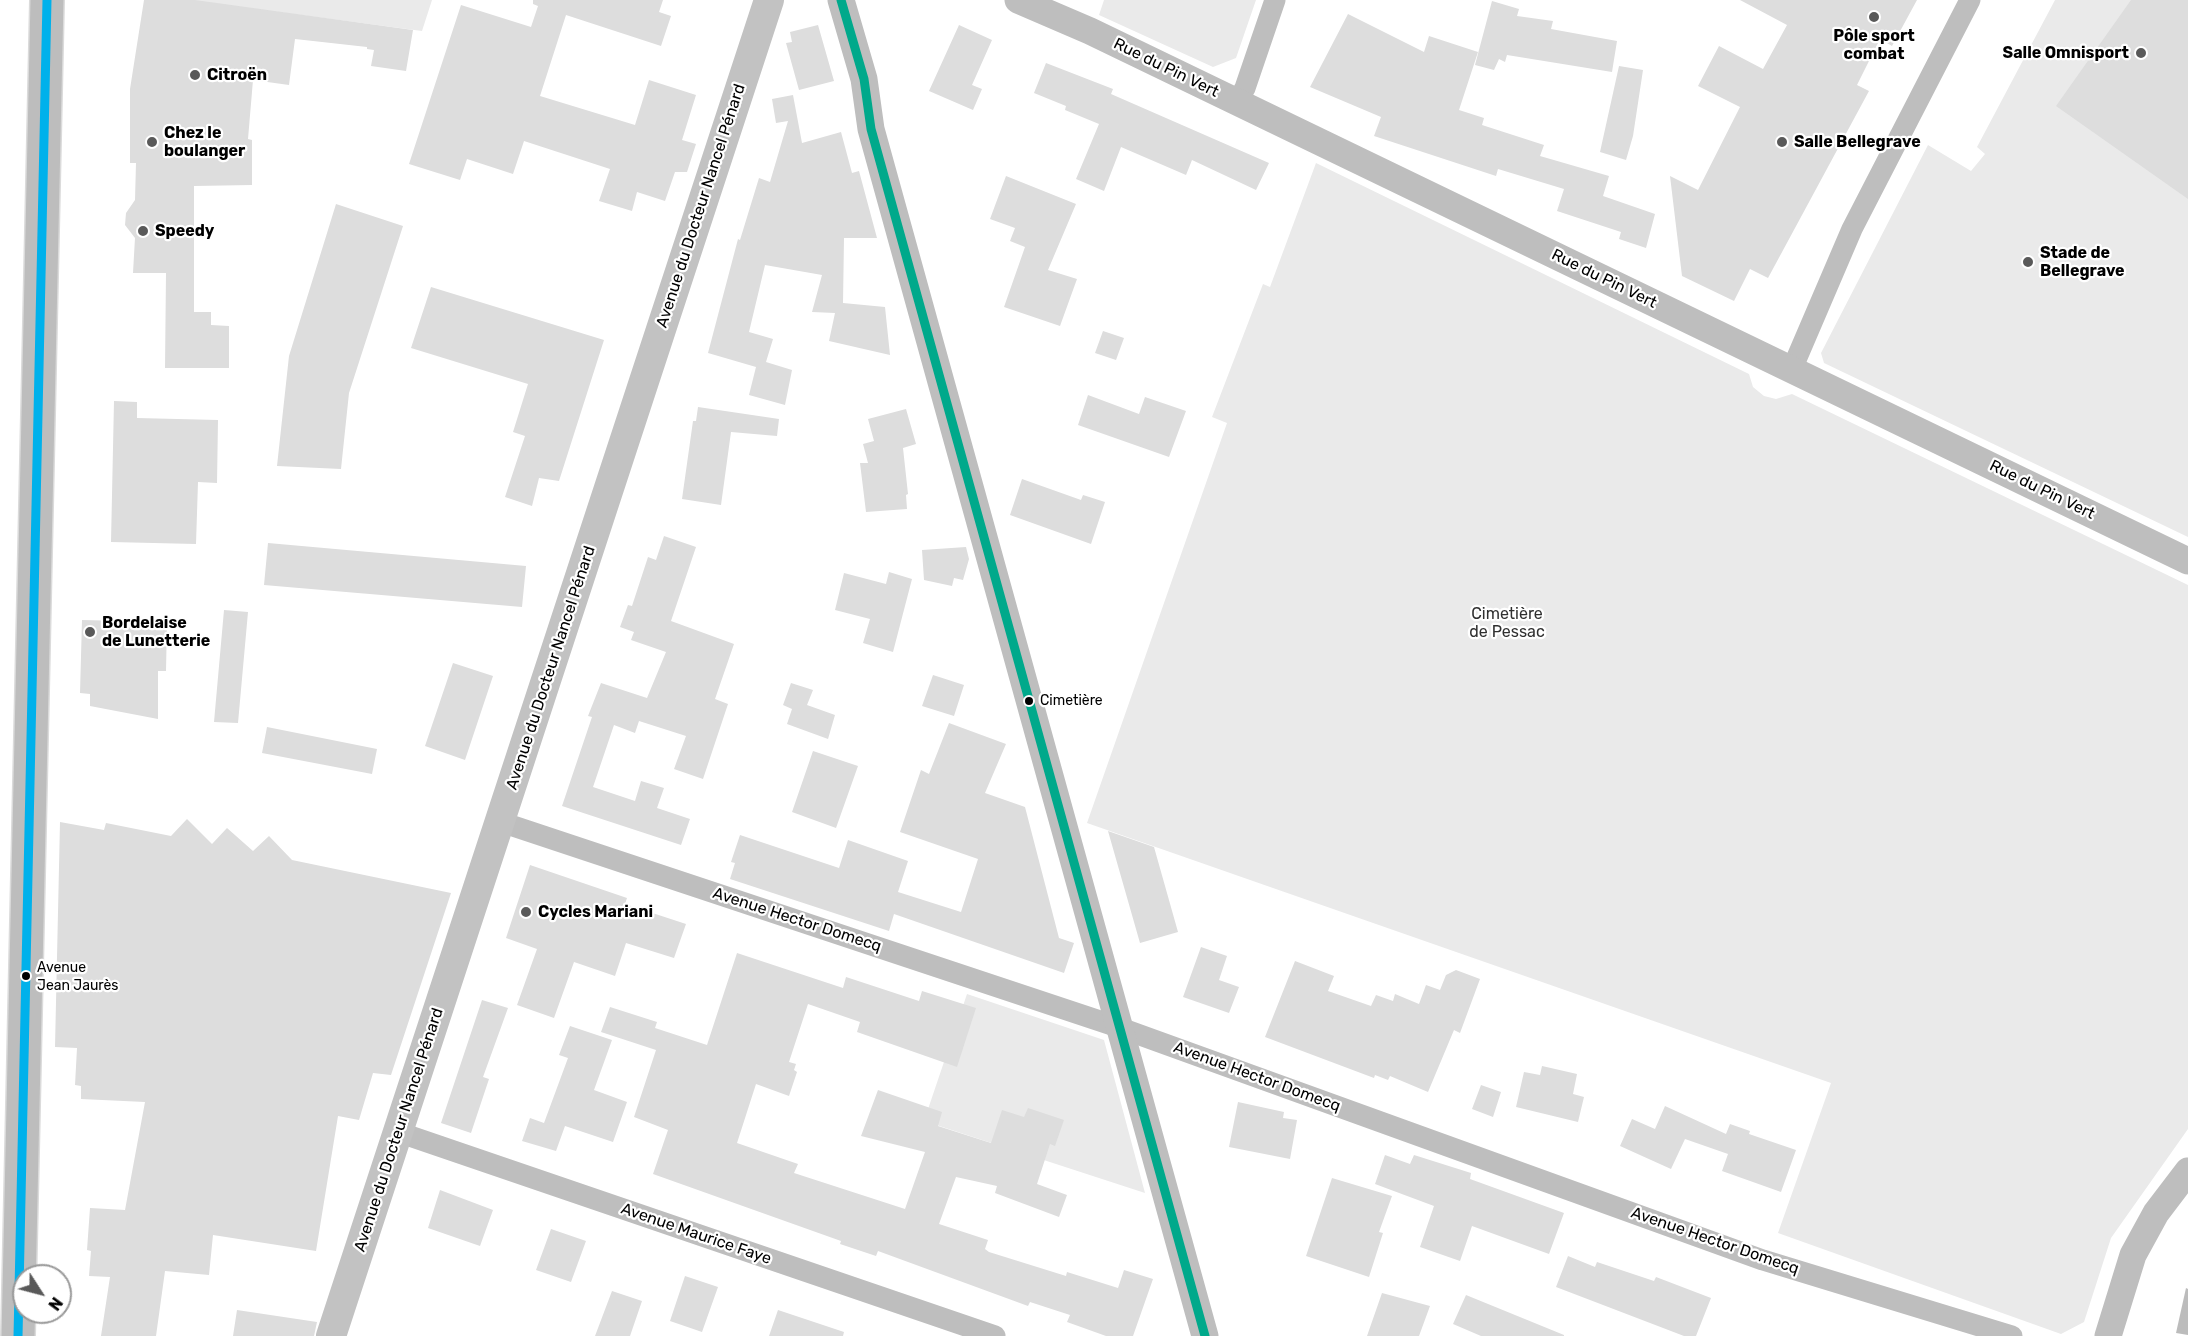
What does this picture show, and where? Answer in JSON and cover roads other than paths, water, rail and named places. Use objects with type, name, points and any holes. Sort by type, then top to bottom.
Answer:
[{"type":"main road","points":[[18,1336],[47,0]]},
{"type":"main road","name":"Avenue du Docteur Nancel Pénard","points":[[331,1336],[769,0]]},
{"type":"street","points":[[841,0],[864,78],[872,129],[1205,1336]]},
{"type":"street","name":"Rue du Pin Vert","points":[[1018,0],[1237,102],[2188,561]]},
{"type":"street","points":[[1237,102],[1245,88],[1275,0]]},
{"type":"street","points":[[1792,369],[1852,228],[1970,0]]},
{"type":"street","name":"Avenue Hector Domecq","points":[[501,822],[1121,1028],[1763,1260],[2012,1336]]},
{"type":"street","name":"Avenue Maurice Faye","points":[[398,1132],[994,1336]]},
{"type":"street","points":[[2108,1336],[2133,1255],[2156,1213],[2188,1172]]},
{"type":"place","name":"Pôle sport combat","points":[[1874,17]]},
{"type":"place","name":"Salle Omnisport","points":[[2141,53]]},
{"type":"place","name":"Citroën","points":[[195,75]]},
{"type":"place","name":"Chez le boulanger","points":[[152,142]]},
{"type":"place","name":"Salle Bellegrave","points":[[1782,142]]},
{"type":"place","name":"Speedy","points":[[143,231]]},
{"type":"place","name":"Stade de Bellegrave","points":[[2028,262]]},
{"type":"place","name":"Bordelaise de Lunetterie","points":[[90,632]]},
{"type":"place","name":"Cimetière","points":[[1029,701]]},
{"type":"place","name":"Cycles Mariani","points":[[526,912]]},
{"type":"place","name":"Avenue Jean Jaurès","points":[[26,976]]},
{"type":"park label","name":"Cimetière de Pessac","points":[[1507,623]]}]
